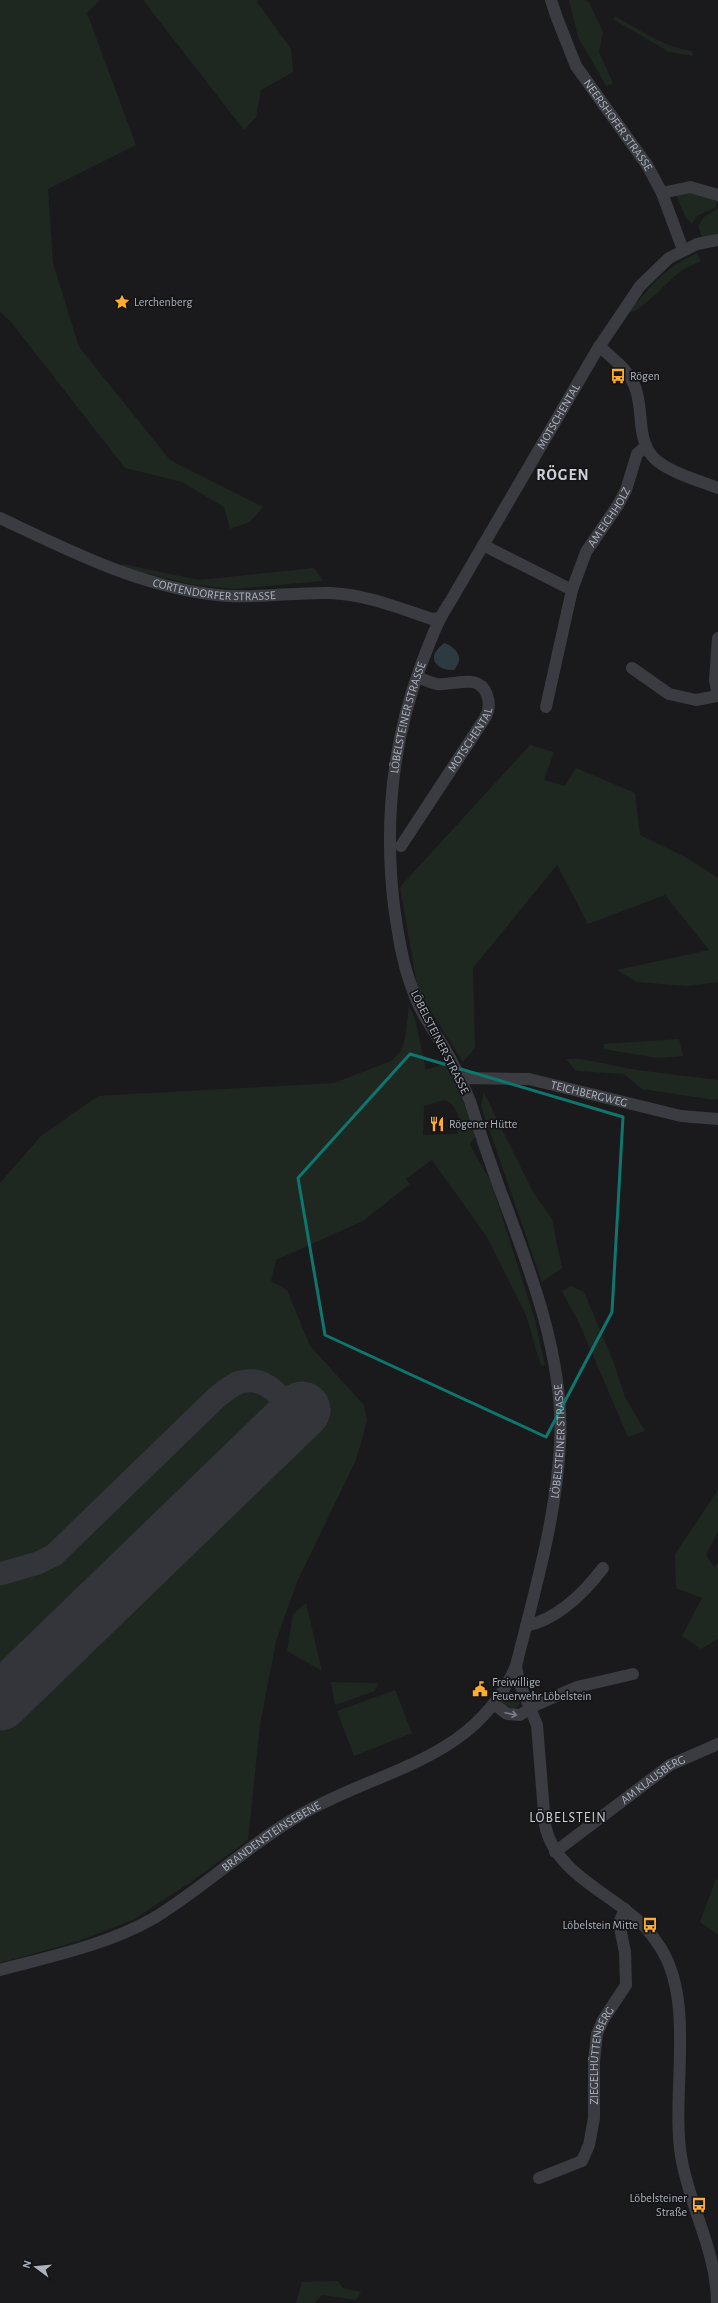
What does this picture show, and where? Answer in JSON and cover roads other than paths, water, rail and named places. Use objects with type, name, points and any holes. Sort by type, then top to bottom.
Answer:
[{"type":"street","name":"NEERSHOFER STRASSE","points":[[552,0],[556,18],[576,66],[636,148],[662,193],[683,250]]},
{"type":"street","points":[[662,193],[690,187],[718,195]]},
{"type":"street","name":"MOTSCHENTAL","points":[[439,618],[450,602],[599,346],[640,286],[656,269],[683,250],[697,244],[718,240]]},
{"type":"street","points":[[599,346],[626,371],[635,387],[646,446],[652,456],[662,464],[718,488]]},
{"type":"street","name":"AM EICHHOLZ","points":[[546,707],[572,590],[586,552],[626,490],[637,454],[646,446]]},
{"type":"street","name":"CORTENDORFER STRASSE","points":[[0,518],[96,563],[122,573],[183,590],[238,596],[331,593],[384,603],[432,619],[439,618]]},
{"type":"street","points":[[483,545],[572,590]]},
{"type":"street","name":"LÖBELSTEINER STRASSE","points":[[439,618],[417,677],[402,727],[394,761],[390,813],[390,874],[402,953],[412,989],[422,1012],[460,1078],[541,1307],[557,1384],[560,1443],[556,1494],[550,1530],[516,1666],[519,1682],[537,1725],[540,1744],[547,1837],[555,1852],[566,1864],[625,1909],[649,1932],[668,1963],[672,1976],[680,2037],[678,2100],[681,2157],[686,2182],[711,2258],[717,2303]]},
{"type":"street","points":[[632,668],[669,694],[696,700],[718,696],[715,680],[718,638]]},
{"type":"street","name":"MOTSCHENTAL","points":[[402,846],[485,718],[489,708],[486,692],[476,683],[463,681],[437,684],[417,677]]},
{"type":"street","name":"TEICHBERGWEG","points":[[460,1078],[529,1079],[681,1116],[718,1119]]},
{"type":"street","points":[[526,1626],[543,1621],[568,1604],[589,1587],[603,1568]]},
{"type":"street","name":"BRANDENSTEINSEBENE","points":[[0,1970],[84,1948],[121,1934],[154,1918],[199,1888],[274,1830],[310,1809],[431,1757],[455,1742],[471,1729],[494,1704],[510,1680],[516,1666]]},
{"type":"street","points":[[494,1704],[511,1715],[520,1715],[577,1687],[633,1674]]},
{"type":"street","name":"AM KLAUSBERG","points":[[555,1852],[670,1765],[718,1744]]},
{"type":"street","name":"ZIEGELHÜTTENBERG","points":[[539,2178],[582,2161],[589,2145],[595,2106],[594,2062],[597,2034],[603,2020],[626,1985],[625,1952],[619,1922],[625,1909]]},
{"type":"place","name":"Lerchenberg","points":[[122,302]]},
{"type":"place","name":"Rögen","points":[[618,376]]},
{"type":"place","name":"Rögener Hütte","points":[[437,1124]]},
{"type":"place","name":"Freiwillige Feuerwehr Löbelstein","points":[[480,1689]]},
{"type":"place","name":"Löbelstein Mitte","points":[[650,1925]]},
{"type":"place","name":"Löbelsteiner Straße","points":[[699,2205]]},
{"type":"district","name":"RÖGEN","points":[[563,475]]},
{"type":"district","name":"LÖBELSTEIN","points":[[568,1818]]}]
